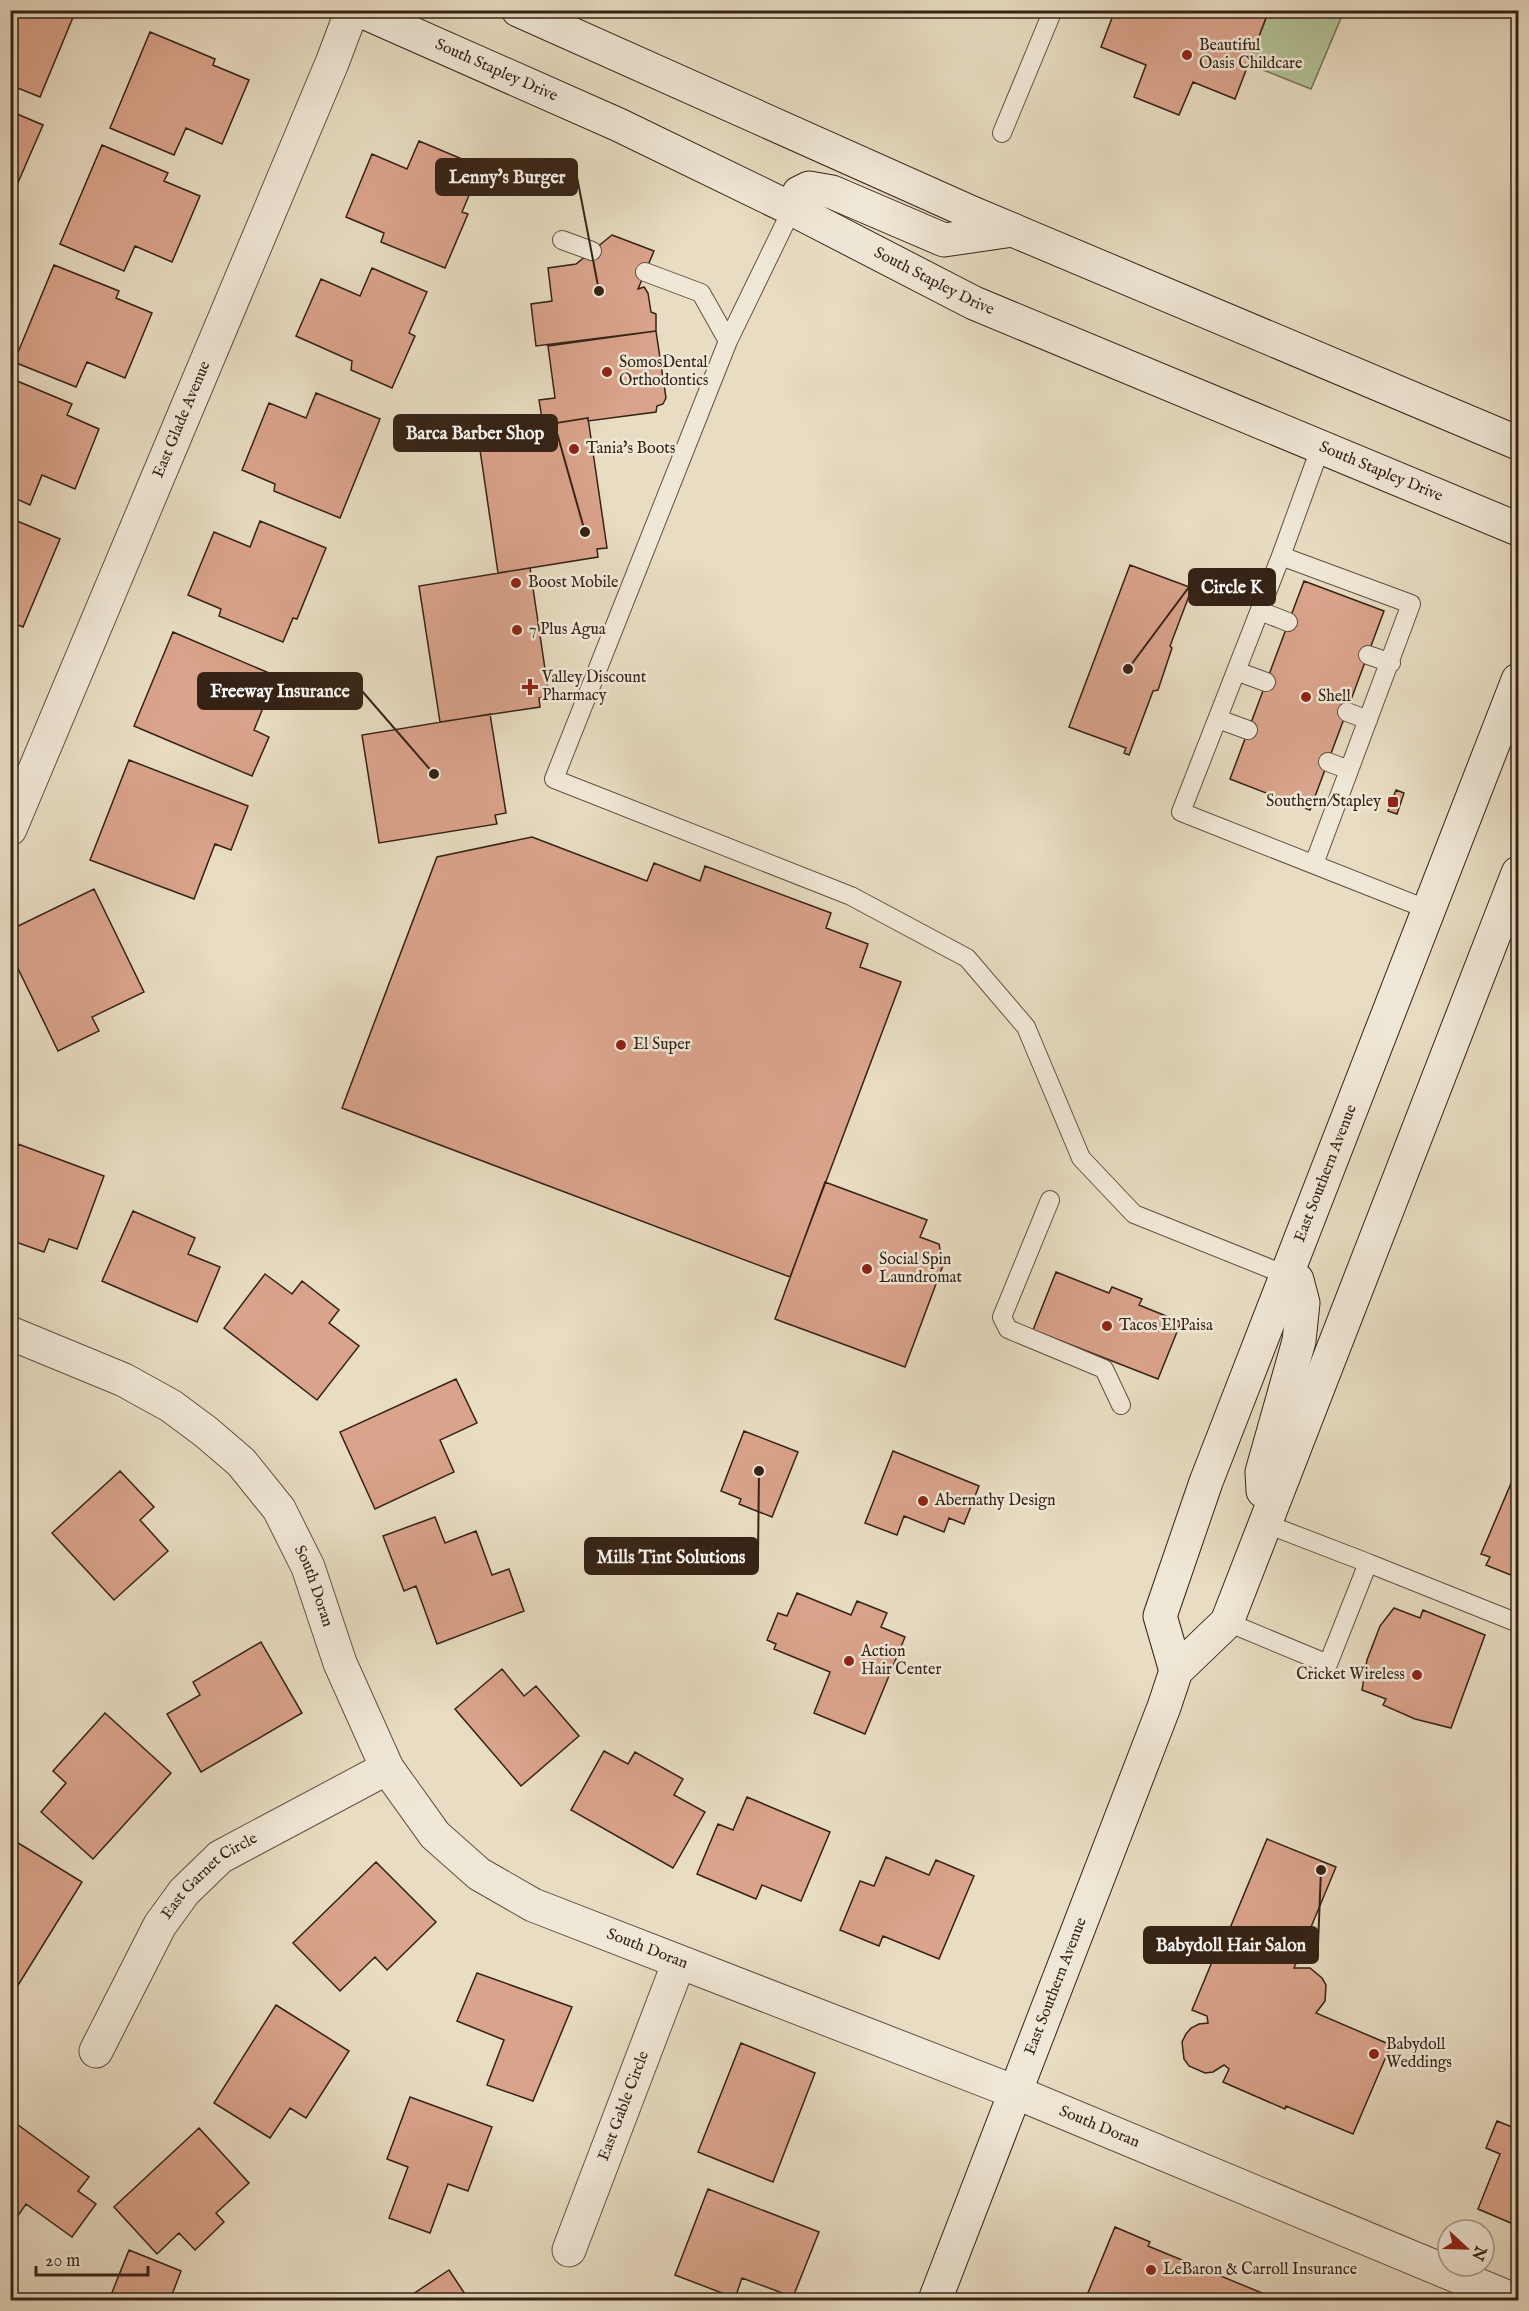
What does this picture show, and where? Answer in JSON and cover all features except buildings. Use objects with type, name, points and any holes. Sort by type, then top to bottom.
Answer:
[{"type":"main road","name":"East Glade Avenue","points":[[10,828],[332,63],[352,10]]},
{"type":"main road","name":"South Stapley Drive","points":[[359,10],[619,125],[792,209],[974,303],[1518,529]]},
{"type":"main road","points":[[518,10],[1013,230],[1518,443]]},
{"type":"main road","points":[[792,209],[800,193],[809,188],[832,192],[944,240],[1013,230]]},
{"type":"main road","name":"East Southern Avenue","points":[[1176,1671],[1160,1616],[1206,1482],[1518,680]]},
{"type":"main road","name":"East Southern Avenue","points":[[934,2301],[1176,1671],[1227,1622],[1264,1523],[1515,892]]},
{"type":"main road","points":[[1264,1523],[1262,1472],[1299,1341],[1303,1303],[1297,1280],[1286,1275]]},
{"type":"main road","name":"South Doran","points":[[10,1333],[123,1380],[171,1406],[241,1462],[279,1509],[308,1567],[340,1663],[387,1768],[435,1835],[479,1874],[533,1905],[1015,2092],[1514,2301]]},
{"type":"main road","name":"East Garnet Circle","points":[[96,2051],[160,1925],[184,1892],[220,1857],[387,1768]]},
{"type":"main road","name":"East Gable Circle","points":[[568,2250],[679,1962]]},
{"type":"lane","points":[[1002,133],[1053,10]]},
{"type":"lane","points":[[792,209],[728,341],[554,779],[851,896],[967,958],[1026,1026],[1081,1158],[1134,1214],[1286,1275]]},
{"type":"lane","points":[[562,240],[592,251]]},
{"type":"lane","points":[[645,272],[701,293],[728,341]]},
{"type":"lane","points":[[1322,446],[1181,812],[1429,910]]},
{"type":"lane","points":[[1281,556],[1411,604],[1391,663],[1314,864]]},
{"type":"lane","points":[[1260,611],[1288,622]]},
{"type":"lane","points":[[1368,655],[1391,663]]},
{"type":"lane","points":[[1236,671],[1266,682]]},
{"type":"lane","points":[[1347,712],[1368,720]]},
{"type":"lane","points":[[1218,719],[1248,730]]},
{"type":"lane","points":[[1328,762],[1349,770]]},
{"type":"lane","points":[[1050,1200],[1002,1317],[1008,1329],[1104,1369],[1121,1406]]},
{"type":"lane","points":[[1264,1523],[1518,1623]]},
{"type":"lane","points":[[1227,1622],[1328,1664],[1368,1563]]},
{"type":"green space","points":[[1269,11],[1344,11],[1311,89],[1248,64]]},
{"type":"place","name":"Beautiful Oasis Childcare","points":[[1187,55]]},
{"type":"place","name":"Lenny's Burger","points":[[599,291]]},
{"type":"place","name":"SomosDental Orthodontics","points":[[607,372]]},
{"type":"place","name":"Tania's Boots","points":[[574,449]]},
{"type":"place","name":"Barca Barber Shop","points":[[585,532]]},
{"type":"place","name":"Boost Mobile","points":[[516,583]]},
{"type":"place","name":"7 Plus Agua","points":[[517,630]]},
{"type":"place","name":"Circle K","points":[[1128,669]]},
{"type":"place","name":"Valley Discount Pharmacy","points":[[530,687]]},
{"type":"place","name":"Shell","points":[[1306,697]]},
{"type":"place","name":"Freeway Insurance","points":[[434,774]]},
{"type":"place","name":"Southern/Stapley","points":[[1393,802]]},
{"type":"place","name":"El Super","points":[[621,1045]]},
{"type":"place","name":"Social Spin Laundromat","points":[[867,1269]]},
{"type":"place","name":"Tacos El Paisa","points":[[1107,1326]]},
{"type":"place","name":"Mills Tint Solutions","points":[[759,1471]]},
{"type":"place","name":"Abernathy Design","points":[[923,1501]]},
{"type":"place","name":"Action Hair Center","points":[[849,1661]]},
{"type":"place","name":"Cricket Wireless","points":[[1417,1675]]},
{"type":"place","name":"Babydoll Hair Salon","points":[[1321,1870]]},
{"type":"place","name":"Babydoll Weddings","points":[[1374,2054]]},
{"type":"place","name":"LeBaron & Carroll Insurance","points":[[1151,2270]]}]
